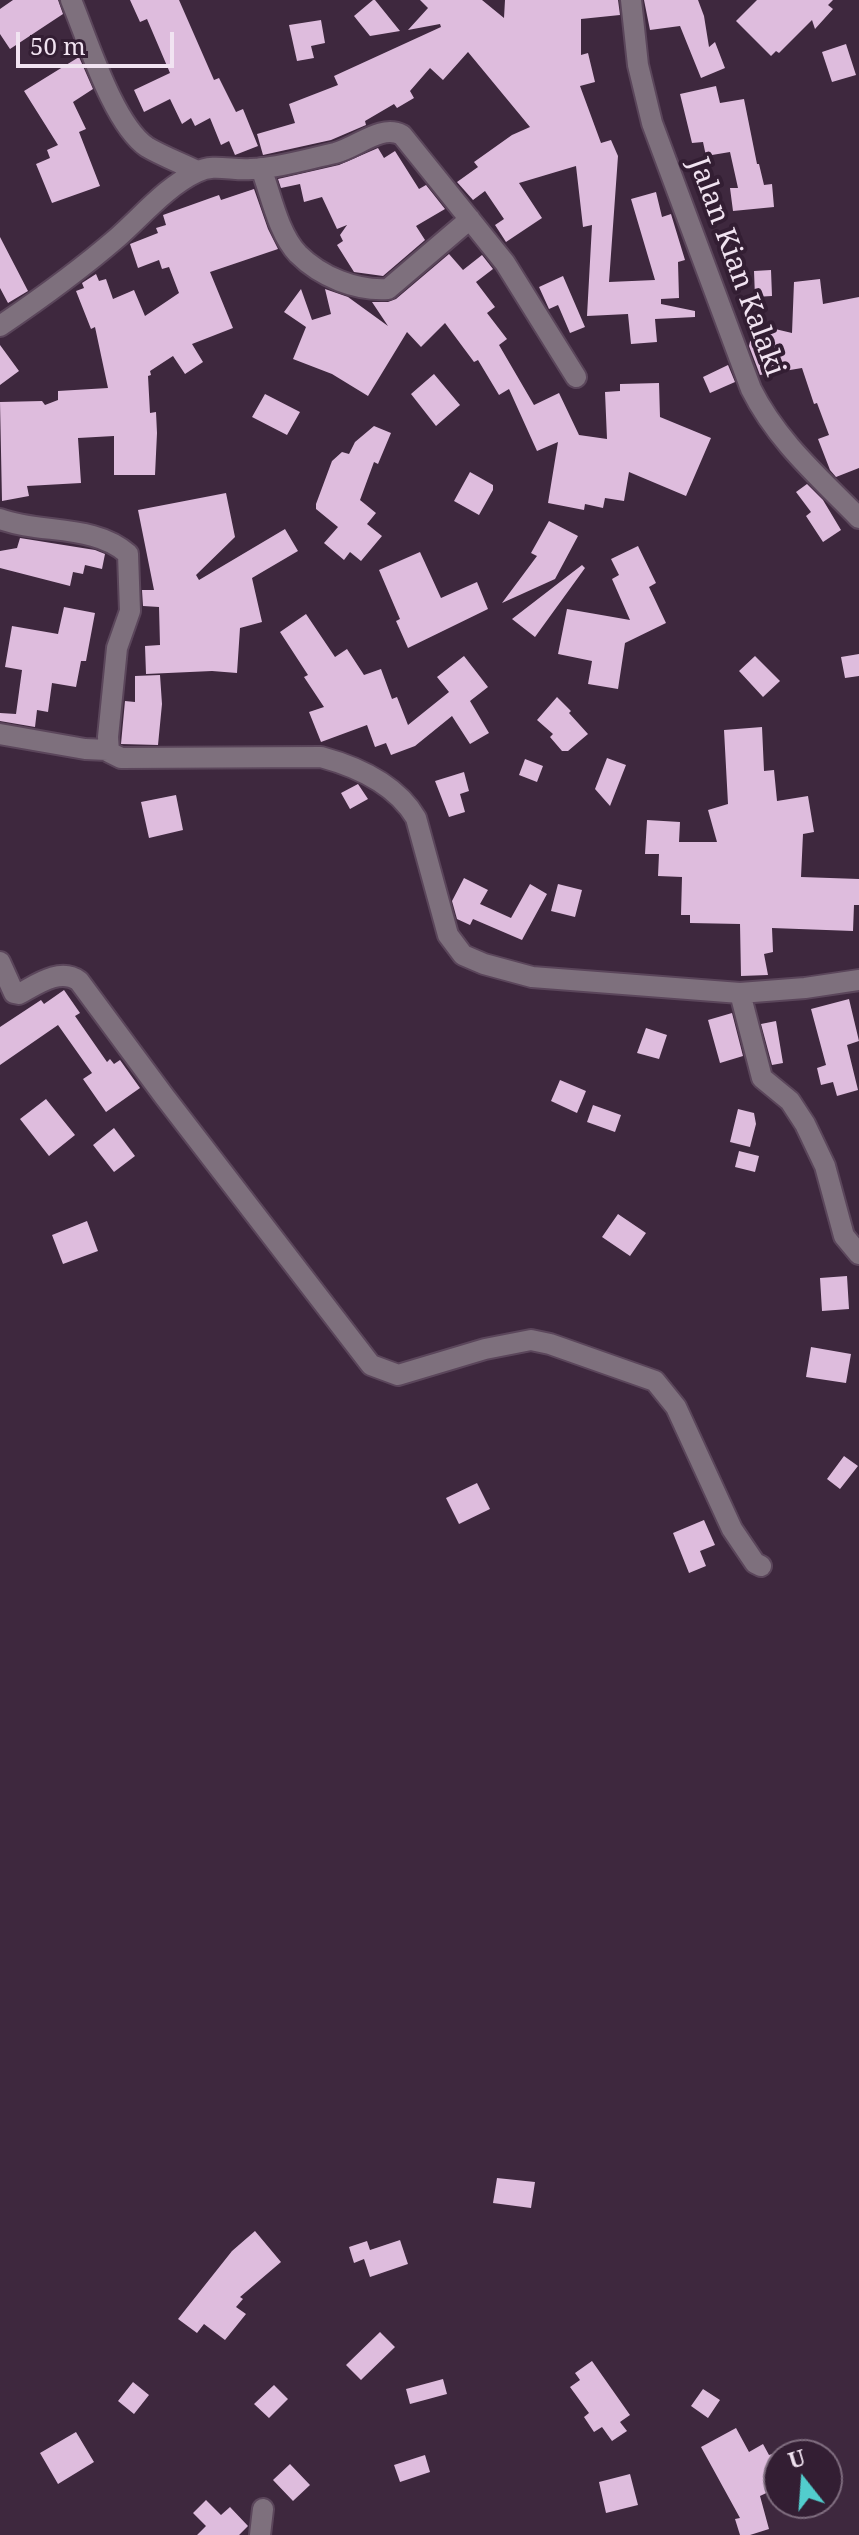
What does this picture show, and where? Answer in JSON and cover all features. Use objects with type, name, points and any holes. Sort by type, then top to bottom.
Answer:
[{"type":"street","points":[[71,0],[130,132],[147,146],[197,171]]},
{"type":"street","name":"Jalan Kian Kalaki","points":[[631,0],[638,65],[652,123],[751,389],[764,416],[782,439],[859,518]]},
{"type":"street","points":[[0,326],[114,240],[148,208],[197,171],[213,167],[261,168],[352,148],[388,131],[398,133],[505,263],[576,377]]},
{"type":"street","points":[[261,168],[286,235],[298,253],[332,277],[356,287],[388,289],[470,219]]},
{"type":"street","points":[[0,519],[102,539],[119,546],[128,554],[130,611],[117,648],[108,750]]},
{"type":"street","points":[[0,734],[108,750],[121,758],[299,755],[347,764],[379,780],[409,806],[416,818],[448,935],[463,955],[484,964],[532,977],[740,993],[859,980]]},
{"type":"street","points":[[0,962],[14,993],[19,994],[58,975],[73,976],[79,981],[371,1365],[398,1375],[485,1349],[531,1340],[655,1381],[676,1407],[732,1529],[755,1563],[761,1566]]},
{"type":"street","points":[[740,993],[762,1078],[790,1101],[805,1124],[825,1166],[844,1236],[859,1254]]},
{"type":"street","points":[[260,2535],[263,2509]]},
{"type":"building","points":[[13,0],[58,0],[63,14],[10,49],[0,34],[0,9]]},
{"type":"building","points":[[130,0],[179,0],[214,80],[219,78],[236,112],[243,109],[258,146],[235,155],[229,141],[221,145],[210,118],[195,126],[191,118],[182,124],[170,99],[144,112],[134,90],[170,73],[147,19],[140,22]]},
{"type":"building","points":[[373,0],[400,31],[370,36],[354,16]]},
{"type":"building","points":[[420,0],[482,0],[504,18],[505,0],[618,0],[620,15],[581,19],[581,55],[588,53],[595,82],[580,86],[601,143],[611,140],[618,156],[609,282],[655,280],[631,199],[656,192],[662,217],[671,214],[685,260],[678,262],[679,298],[661,299],[661,304],[695,311],[695,317],[655,319],[657,342],[631,344],[628,314],[587,316],[592,225],[583,227],[576,166],[519,183],[542,218],[506,242],[495,225],[504,219],[485,191],[473,200],[457,182],[478,167],[474,162],[512,135],[530,127],[468,52],[443,80],[430,68],[410,91],[414,98],[397,108],[394,104],[365,121],[366,125],[331,140],[263,155],[257,134],[295,123],[289,104],[338,85],[334,76],[441,27],[440,24],[408,30],[428,8]]},
{"type":"building","points":[[644,0],[698,0],[709,47],[715,42],[725,68],[701,78],[680,26],[650,30]]},
{"type":"building","points":[[757,0],[833,0],[828,5],[833,9],[815,29],[812,20],[779,53],[776,51],[771,56],[736,21]]},
{"type":"building","points":[[321,20],[325,43],[311,46],[314,58],[297,61],[289,25]]},
{"type":"building","points":[[846,44],[856,75],[832,82],[822,52]]},
{"type":"building","points":[[79,57],[93,89],[73,102],[86,129],[79,132],[100,186],[52,203],[36,164],[50,158],[47,150],[58,145],[24,91]]},
{"type":"building","points":[[716,86],[720,103],[744,99],[757,164],[764,185],[772,184],[774,207],[733,211],[730,188],[738,188],[730,152],[706,156],[703,142],[692,143],[680,94]]},
{"type":"building","points":[[378,148],[384,158],[395,151],[419,189],[426,185],[445,209],[416,226],[425,240],[383,276],[354,272],[337,245],[343,241],[340,235],[347,225],[337,229],[322,197],[304,202],[300,184],[281,188],[278,179],[339,165]]},
{"type":"building","points":[[254,189],[278,249],[210,272],[233,328],[192,344],[203,362],[185,374],[173,356],[150,371],[150,413],[156,412],[155,475],[114,475],[114,436],[78,438],[81,483],[27,486],[29,496],[2,501],[0,402],[42,401],[45,405],[58,400],[58,391],[108,388],[95,327],[91,329],[76,291],[84,288],[82,283],[96,274],[99,281],[106,279],[113,299],[134,290],[145,316],[179,293],[169,267],[162,269],[159,260],[138,268],[130,244],[158,233],[156,228],[166,225],[163,215],[219,195],[221,200]]},
{"type":"building","points":[[0,237],[28,291],[8,303],[0,288]]},
{"type":"building","points":[[449,254],[463,270],[482,255],[493,269],[476,282],[495,307],[487,313],[507,339],[499,345],[534,405],[559,393],[579,435],[607,439],[605,392],[620,391],[620,384],[659,383],[660,417],[711,438],[686,496],[629,472],[624,501],[605,498],[603,508],[585,504],[584,510],[548,503],[558,442],[537,451],[509,389],[499,395],[478,360],[474,362],[445,323],[421,347],[407,332],[368,396],[332,374],[293,359],[306,327],[284,312],[301,289],[312,320],[331,314],[325,289],[348,297],[388,326],[372,302],[396,299]]},
{"type":"building","points":[[771,270],[772,296],[755,297],[754,271]]},
{"type":"building","points":[[563,276],[585,327],[570,333],[558,305],[549,309],[539,287]]},
{"type":"building","points":[[820,279],[823,304],[859,297],[859,468],[836,477],[830,470],[818,439],[829,435],[802,368],[760,375],[749,346],[754,324],[792,333],[794,282]]},
{"type":"building","points":[[0,345],[19,371],[0,385]]},
{"type":"building","points":[[728,365],[735,382],[710,393],[703,377]]},
{"type":"building","points":[[434,374],[460,405],[436,426],[411,394]]},
{"type":"building","points":[[265,394],[300,412],[287,435],[252,417]]},
{"type":"building","points":[[374,426],[391,433],[378,464],[374,462],[360,500],[376,513],[367,524],[382,536],[361,561],[350,552],[344,560],[324,543],[338,527],[316,509],[316,504],[332,461],[342,452],[349,454],[355,442]]},
{"type":"building","points":[[470,472],[493,485],[479,515],[454,501]]},
{"type":"building","points":[[807,484],[823,500],[841,530],[823,542],[806,516],[811,512],[796,492]]},
{"type":"building","points":[[226,493],[235,537],[196,575],[199,580],[285,529],[298,551],[252,578],[262,622],[240,628],[237,673],[146,674],[145,646],[160,645],[159,607],[143,606],[142,590],[154,590],[138,510]]},
{"type":"building","points":[[549,521],[578,536],[555,579],[502,603],[537,556],[531,553]]},
{"type":"building","points":[[20,538],[95,550],[105,554],[102,569],[85,565],[83,574],[73,572],[70,586],[0,568],[0,551],[17,548]]},
{"type":"building","points":[[638,546],[656,583],[649,587],[666,623],[625,643],[618,689],[588,684],[592,661],[558,654],[567,609],[630,620],[612,579],[619,575],[611,559]]},
{"type":"building","points":[[420,552],[441,598],[477,582],[488,609],[408,648],[396,621],[400,619],[379,570]]},
{"type":"building","points":[[582,565],[585,568],[535,637],[512,619]]},
{"type":"building","points":[[64,607],[95,613],[86,661],[81,661],[76,687],[52,683],[48,712],[37,710],[35,727],[0,721],[0,713],[16,714],[22,670],[5,667],[12,626],[58,634]]},
{"type":"building","points":[[306,614],[335,657],[347,649],[364,675],[381,669],[392,699],[397,697],[408,725],[449,692],[437,677],[464,656],[488,687],[470,701],[489,733],[470,744],[452,716],[415,746],[391,755],[386,743],[375,747],[367,725],[321,742],[309,712],[324,707],[280,632]]},
{"type":"building","points":[[859,654],[859,676],[845,678],[841,657]]},
{"type":"building","points":[[755,656],[780,681],[763,697],[739,671]]},
{"type":"building","points":[[160,675],[162,704],[158,745],[121,744],[125,701],[135,702],[135,676]]},
{"type":"building","points":[[557,697],[588,734],[568,751],[562,751],[550,737],[553,734],[537,720]]},
{"type":"building","points":[[762,727],[764,771],[774,770],[777,801],[808,796],[814,832],[803,834],[801,877],[859,879],[859,905],[854,905],[853,931],[772,928],[773,952],[764,954],[768,975],[741,976],[740,924],[690,923],[690,915],[681,915],[682,877],[658,876],[659,854],[645,854],[647,820],[680,822],[679,842],[717,842],[708,810],[728,804],[724,730]]},
{"type":"building","points":[[607,758],[626,765],[610,806],[595,789]]},
{"type":"building","points":[[525,759],[543,766],[537,782],[519,775]]},
{"type":"building","points":[[464,772],[469,791],[460,794],[465,812],[449,817],[435,781]]},
{"type":"building","points":[[358,784],[368,799],[350,809],[341,793]]},
{"type":"building","points":[[176,795],[183,830],[149,838],[141,802]]},
{"type":"building","points":[[464,878],[488,890],[480,904],[511,918],[530,884],[547,894],[522,940],[473,919],[470,925],[457,919],[452,901]]},
{"type":"building","points":[[558,884],[582,890],[575,917],[551,911]]},
{"type":"building","points":[[64,990],[80,1013],[75,1016],[107,1062],[110,1059],[114,1064],[120,1060],[140,1088],[106,1112],[83,1079],[92,1073],[58,1025],[0,1065],[0,1027],[41,1000],[44,1004]]},
{"type":"building","points":[[849,999],[859,1041],[847,1045],[858,1090],[837,1096],[833,1082],[821,1085],[817,1068],[826,1065],[811,1009]]},
{"type":"building","points":[[732,1013],[743,1056],[720,1063],[708,1020]]},
{"type":"building","points":[[776,1021],[783,1063],[772,1065],[761,1024]]},
{"type":"building","points":[[646,1028],[667,1035],[659,1059],[637,1053]]},
{"type":"building","points":[[560,1080],[586,1091],[577,1113],[551,1101]]},
{"type":"building","points":[[46,1099],[75,1135],[49,1156],[20,1119]]},
{"type":"building","points":[[593,1105],[621,1115],[615,1132],[587,1122]]},
{"type":"building","points":[[738,1109],[754,1113],[756,1124],[750,1147],[730,1142]]},
{"type":"building","points":[[114,1128],[135,1156],[114,1172],[93,1145]]},
{"type":"building","points":[[739,1151],[759,1156],[755,1172],[735,1167]]},
{"type":"building","points":[[618,1214],[646,1233],[630,1256],[602,1237]]},
{"type":"building","points":[[87,1221],[98,1251],[63,1264],[52,1235]]},
{"type":"building","points":[[847,1276],[849,1309],[822,1311],[820,1278]]},
{"type":"building","points":[[811,1347],[851,1354],[846,1383],[806,1377]]},
{"type":"building","points":[[844,1456],[858,1466],[840,1489],[827,1479]]},
{"type":"building","points":[[477,1483],[490,1509],[459,1524],[446,1498]]},
{"type":"building","points":[[704,1520],[715,1545],[700,1551],[706,1566],[689,1573],[673,1533]]},
{"type":"building","points":[[497,2178],[535,2182],[531,2208],[493,2203]]},
{"type":"building","points":[[255,2231],[281,2262],[240,2297],[243,2299],[236,2307],[246,2314],[225,2340],[204,2324],[197,2333],[178,2319],[232,2251]]},
{"type":"building","points":[[400,2240],[408,2264],[370,2277],[364,2259],[354,2263],[349,2247],[367,2241],[370,2250]]},
{"type":"building","points":[[380,2332],[395,2347],[361,2380],[346,2365]]},
{"type":"building","points":[[592,2361],[630,2415],[620,2422],[627,2431],[612,2441],[602,2427],[594,2432],[584,2417],[589,2413],[570,2387],[580,2380],[575,2373]]},
{"type":"building","points":[[443,2379],[447,2394],[410,2404],[406,2389]]},
{"type":"building","points":[[133,2382],[149,2395],[134,2414],[118,2401]]},
{"type":"building","points":[[274,2385],[288,2399],[269,2418],[254,2404]]},
{"type":"building","points":[[703,2389],[720,2400],[708,2418],[691,2406]]},
{"type":"building","points":[[736,2428],[749,2452],[763,2444],[763,2495],[760,2496],[763,2519],[766,2519],[769,2529],[740,2535],[735,2519],[740,2518],[701,2447]]},
{"type":"building","points":[[76,2432],[94,2462],[58,2484],[40,2453]]},
{"type":"building","points":[[425,2455],[430,2472],[400,2482],[394,2465]]},
{"type":"building","points":[[290,2464],[310,2485],[293,2501],[273,2480]]},
{"type":"building","points":[[630,2474],[638,2505],[606,2513],[599,2482]]},
{"type":"building","points":[[206,2500],[221,2515],[230,2507],[248,2526],[239,2535],[197,2535],[206,2526],[193,2513]]}]
